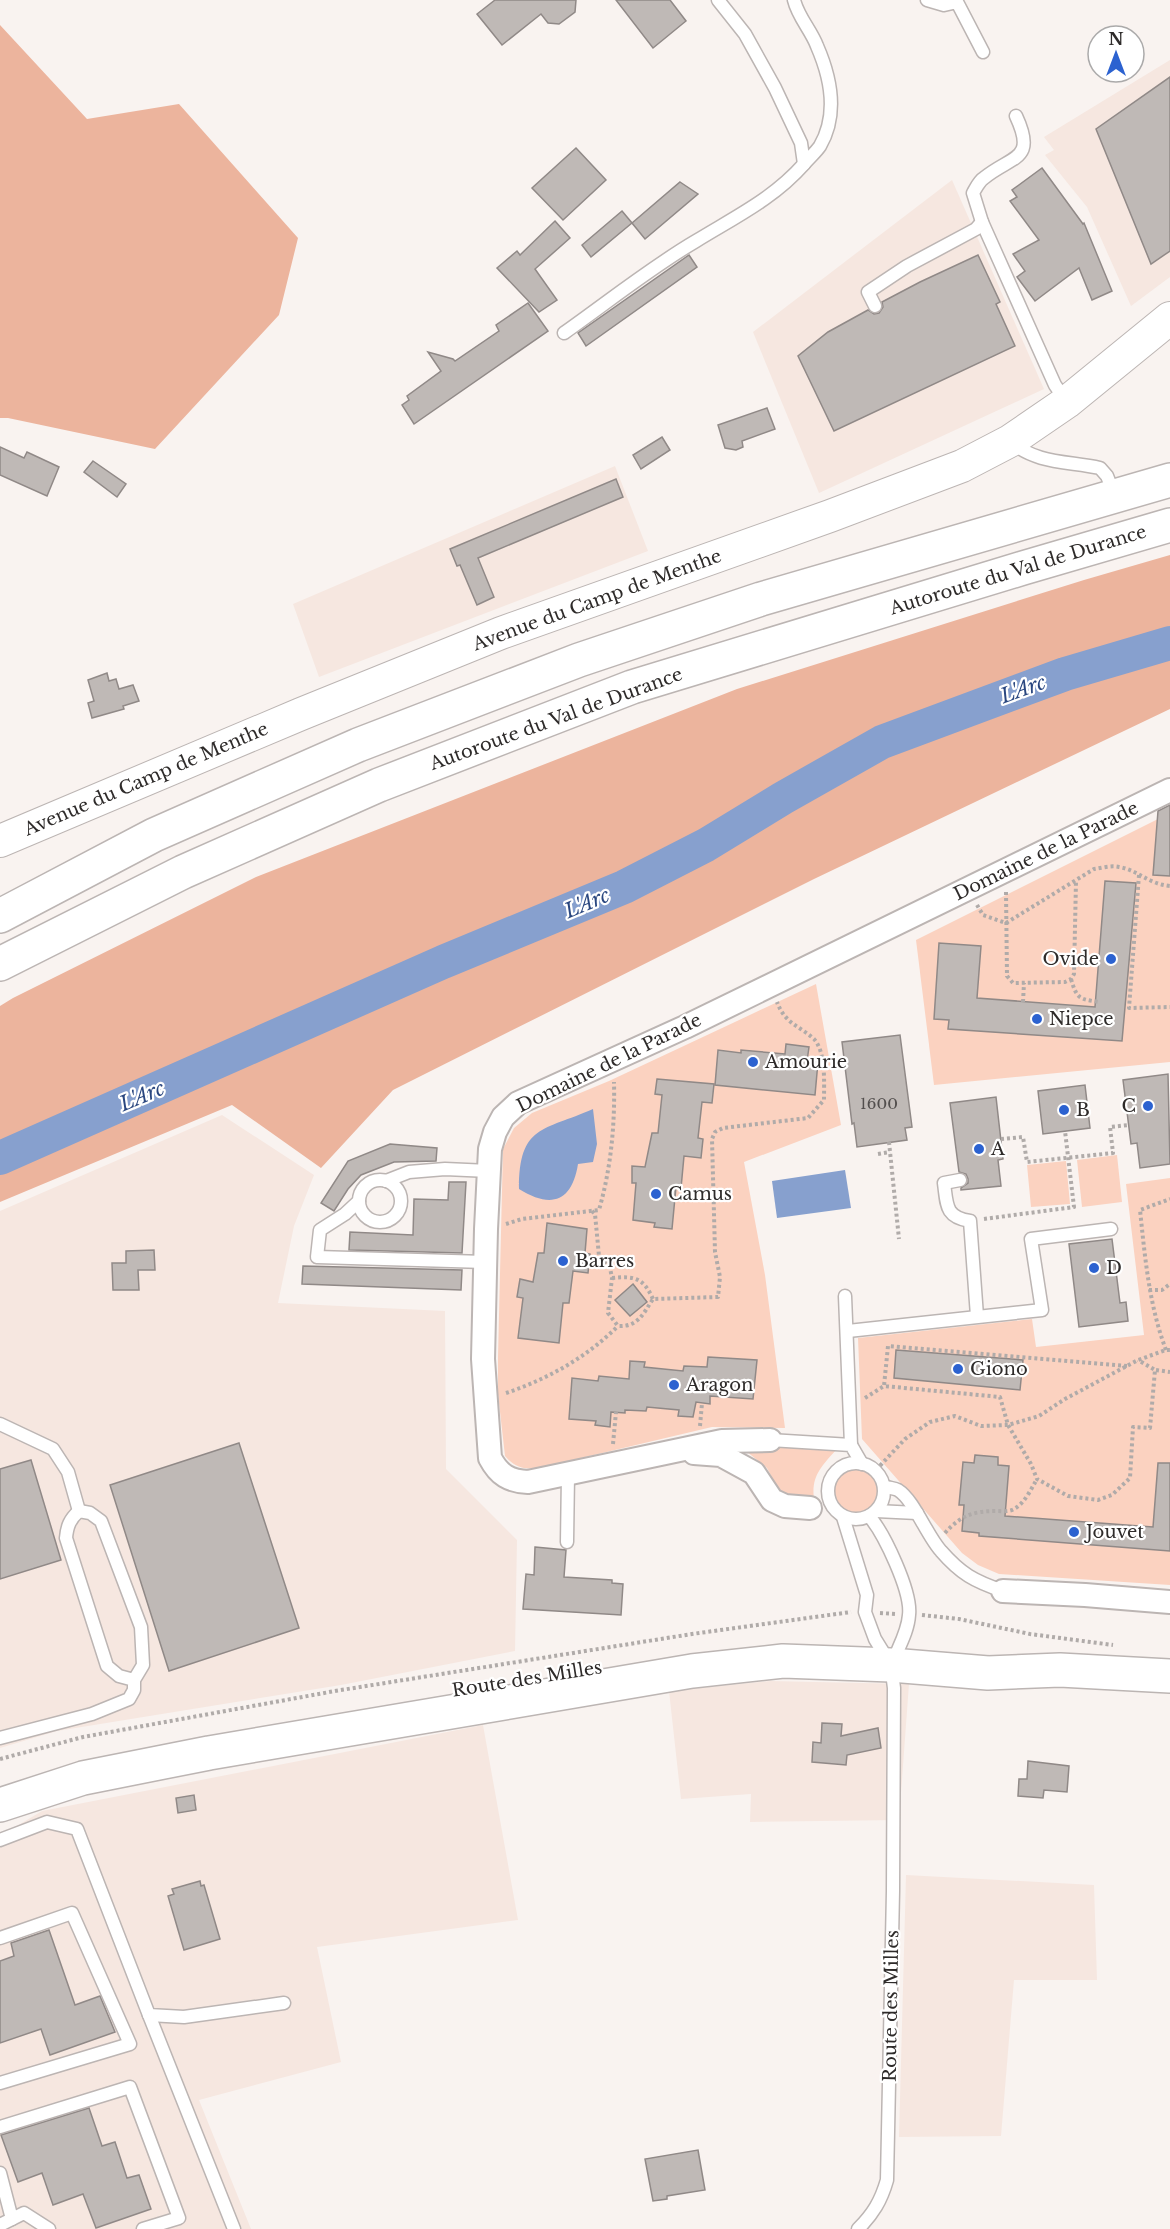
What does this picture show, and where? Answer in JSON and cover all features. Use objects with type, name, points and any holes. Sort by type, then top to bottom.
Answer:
[{"type":"main road","name":"Avenue du Camp de Menthe","points":[[0,841],[501,633],[962,466],[1010,441],[1066,402],[1170,318]]},
{"type":"main road","points":[[0,916],[164,830],[358,745],[579,660],[761,599],[1170,480]]},
{"type":"main road","name":"Autoroute du Val de Durance","points":[[0,964],[183,872],[379,785],[632,687],[1170,525]]},
{"type":"main road","name":"Route des Milles","points":[[0,1781],[67,1761],[197,1733],[686,1652],[762,1645],[839,1644],[988,1672],[1060,1670],[1170,1676]]},
{"type":"main road","name":"Route des Milles","points":[[0,1805],[83,1778],[208,1753],[692,1671],[890,1653]]},
{"type":"street","name":"Domaine de la Parade","points":[[770,1440],[722,1441],[536,1482],[514,1482],[496,1470],[490,1458],[483,1359],[490,1149],[503,1117],[518,1103],[771,985],[1170,790]]},
{"type":"street","name":"Domaine de la Parade","points":[[672,1452],[721,1455],[754,1473],[772,1500],[785,1506],[810,1508]]},
{"type":"street","points":[[1003,1591],[1085,1594],[1170,1602]]},
{"type":"lane","points":[[718,0],[745,34],[775,88],[801,143],[804,164]]},
{"type":"lane","points":[[564,333],[695,242],[748,212],[790,180],[819,147],[829,124],[832,108],[828,76],[817,46],[794,0]]},
{"type":"lane","points":[[927,0],[944,5],[957,2],[983,52]]},
{"type":"lane","points":[[1016,116],[1023,131],[1025,141],[1023,150],[1015,160],[982,178],[973,193],[982,222],[1055,384],[1066,402]]},
{"type":"lane","points":[[875,306],[868,292],[907,266],[976,229],[982,222]]},
{"type":"lane","points":[[1010,441],[1024,453],[1040,459],[1100,468],[1107,476],[1115,497]]},
{"type":"lane","points":[[386,1181],[409,1172],[445,1169],[489,1171]]},
{"type":"lane","points":[[380,1180],[386,1181],[393,1184],[401,1195],[400,1209],[396,1215],[383,1222],[370,1219],[364,1214],[359,1201],[360,1195],[368,1184],[380,1180]]},
{"type":"lane","points":[[960,1180],[944,1183],[951,1214],[956,1218],[970,1221],[977,1316]]},
{"type":"lane","points":[[359,1201],[345,1214],[320,1230],[317,1257],[485,1262]]},
{"type":"lane","points":[[848,1331],[1042,1310],[1031,1239],[1111,1229]]},
{"type":"lane","points":[[845,1296],[851,1445],[862,1464]]},
{"type":"lane","points":[[0,1424],[53,1449],[68,1472],[79,1511]]},
{"type":"lane","name":"Domaine de la Parade","points":[[770,1440],[851,1445]]},
{"type":"lane","points":[[852,1463],[862,1464],[876,1471],[884,1486],[881,1504],[873,1514],[905,1584],[910,1614],[906,1630],[890,1653],[875,1639],[865,1612],[867,1595],[841,1515],[828,1498],[830,1479],[843,1466],[852,1463]]},
{"type":"lane","points":[[567,1542],[568,1475]]},
{"type":"lane","points":[[884,1486],[899,1491],[917,1513],[935,1544],[957,1568],[974,1581],[1003,1591]]},
{"type":"lane","name":"Domaine de la Parade","points":[[810,1508],[861,1519],[873,1514],[917,1513]]},
{"type":"lane","points":[[0,1738],[92,1714],[129,1699],[134,1690],[134,1680],[142,1665],[141,1627],[101,1521],[90,1513],[79,1511]]},
{"type":"lane","points":[[79,1511],[67,1527],[66,1538],[107,1666],[119,1676],[134,1680]]},
{"type":"lane","name":"Route des Milles","points":[[858,2229],[876,2208],[887,2180],[893,1892],[894,1688],[890,1653]]},
{"type":"lane","points":[[0,1840],[47,1822],[77,1829],[234,2229]]},
{"type":"lane","points":[[0,1938],[72,1913],[130,2044],[0,2084]]},
{"type":"lane","points":[[149,2015],[184,2017],[284,2003]]},
{"type":"lane","points":[[0,2127],[130,2087],[179,2218],[143,2229]]},
{"type":"lane","points":[[0,2173],[12,2219]]},
{"type":"lane","points":[[0,2226],[24,2213],[49,2229]]},
{"type":"path","points":[[1006,923],[1094,869],[1119,867],[1156,884],[1170,886]]},
{"type":"path","points":[[1006,870],[1007,976],[1013,982],[1065,982],[1071,979],[1074,974],[1076,881]]},
{"type":"path","points":[[1139,875],[1129,1008],[1170,1007]]},
{"type":"path","points":[[967,889],[983,915],[1006,923]]},
{"type":"path","points":[[1071,979],[1075,993],[1080,998],[1099,1002]]},
{"type":"path","points":[[1023,983],[1023,1002]]},
{"type":"path","points":[[653,1299],[718,1297],[720,1276],[715,1252],[712,1139],[715,1132],[723,1128],[808,1118],[824,1100],[824,1065],[815,1040],[794,1026],[780,1008],[771,985]]},
{"type":"path","points":[[486,1229],[522,1219],[599,1210],[607,1181],[615,1111],[614,1060]]},
{"type":"path","points":[[1001,1139],[1023,1137],[1027,1162],[1069,1158],[1113,1153],[1110,1127],[1129,1125]]},
{"type":"path","points":[[970,1221],[1074,1207],[1065,1131]]},
{"type":"path","points":[[890,1142],[899,1239]]},
{"type":"path","points":[[878,1154],[890,1152]]},
{"type":"path","points":[[876,1471],[905,1439],[930,1422],[955,1416],[981,1426],[1008,1425],[1039,1416],[1065,1399],[1138,1360],[1168,1350],[1159,1332],[1149,1290],[1140,1210],[1170,1200]]},
{"type":"path","points":[[592,1211],[595,1214],[599,1256],[609,1268],[612,1278],[608,1313],[618,1326],[628,1327],[638,1321],[653,1299]]},
{"type":"path","points":[[612,1278],[630,1276],[639,1280],[653,1299]]},
{"type":"path","points":[[1149,1290],[1162,1290],[1170,1284]]},
{"type":"path","points":[[485,1399],[516,1390],[576,1361],[600,1344],[618,1326]]},
{"type":"path","points":[[885,1386],[888,1346],[1127,1366]]},
{"type":"path","points":[[1138,1360],[1155,1370],[1170,1371]]},
{"type":"path","points":[[850,1408],[885,1386],[1000,1397],[1008,1425],[1031,1464],[1037,1479],[1068,1496],[1098,1500],[1106,1498],[1130,1478],[1133,1427],[1150,1428],[1155,1370]]},
{"type":"path","points":[[611,1466],[616,1412]]},
{"type":"path","points":[[935,1544],[956,1520],[965,1515],[980,1511],[1012,1511],[1022,1503],[1037,1479]]},
{"type":"path","points":[[0,1759],[83,1737],[335,1691],[692,1634],[853,1611],[959,1619],[1030,1634],[1117,1646]]},
{"type":"shaded area","points":[[0,25],[87,119],[179,104],[298,238],[279,315],[155,449],[0,418]]},
{"type":"shaded area","points":[[1170,60],[1170,277],[1131,306],[1087,207],[1045,155],[1054,150],[1044,137],[1131,84],[1146,84],[1146,75]]},
{"type":"shaded area","points":[[952,180],[1044,389],[819,493],[753,332]]},
{"type":"shaded area","points":[[615,466],[648,551],[319,677],[293,604]]},
{"type":"shaded area","points":[[1170,555],[1170,709],[814,879],[393,1090],[321,1168],[232,1105],[0,1202],[0,1006],[13,998],[256,877],[737,689]]},
{"type":"shaded area","points":[[1170,813],[1170,1062],[934,1085],[916,940]]},
{"type":"shaded area","points":[[816,984],[841,1125],[744,1162],[765,1275],[785,1428],[712,1427],[543,1467],[526,1468],[513,1464],[505,1456],[498,1394],[498,1357],[503,1149],[514,1128],[532,1113],[609,1081]]},
{"type":"shaded area","points":[[222,1115],[314,1175],[294,1226],[278,1303],[445,1311],[446,1469],[517,1540],[515,1651],[341,1685],[57,1731],[0,1748],[0,1211]]},
{"type":"shaded area","points":[[1117,1155],[1122,1202],[1082,1207],[1077,1160]]},
{"type":"shaded area","points":[[1066,1161],[1070,1204],[1031,1207],[1027,1165]]},
{"type":"shaded area","points":[[1170,1178],[1170,1585],[999,1574],[978,1565],[962,1553],[862,1439],[858,1338],[1032,1319],[1036,1347],[1144,1335],[1126,1184]]},
{"type":"shaded area","points":[[750,1443],[836,1450],[816,1478],[814,1500],[781,1495],[767,1468],[746,1451]]},
{"type":"shaded area","points":[[857,1468],[873,1475],[880,1491],[873,1507],[857,1514],[841,1507],[834,1491],[841,1475]]},
{"type":"shaded area","points":[[770,1681],[909,1684],[899,1820],[750,1822],[751,1794],[681,1799],[669,1691]]},
{"type":"shaded area","points":[[483,1725],[518,1920],[317,1947],[341,2062],[199,2100],[251,2229],[0,2229],[0,1836],[42,1811]]},
{"type":"shaded area","points":[[906,1875],[1094,1885],[1097,1980],[1014,1980],[1001,2136],[899,2137]]},
{"type":"water","points":[[593,1109],[597,1144],[593,1162],[578,1164],[571,1187],[565,1194],[550,1200],[541,1199],[519,1189],[520,1168],[529,1141],[548,1127]]},
{"type":"water","points":[[845,1170],[851,1208],[777,1218],[772,1181]]},
{"type":"building","points":[[495,0],[576,0],[575,12],[559,24],[548,23],[541,14],[502,45],[477,14]]},
{"type":"building","points":[[616,0],[670,0],[686,21],[653,48]]},
{"type":"building","points":[[1170,77],[1170,251],[1151,264],[1096,129]]},
{"type":"building","points":[[576,148],[606,180],[563,220],[532,188]]},
{"type":"building","points":[[1042,168],[1084,223],[1112,291],[1092,300],[1079,268],[1035,301],[1017,277],[1025,271],[1013,254],[1039,240],[1010,201],[1017,197],[1012,190]]},
{"type":"building","points":[[680,182],[698,194],[645,239],[632,223]]},
{"type":"building","points":[[622,211],[632,223],[591,257],[582,245]]},
{"type":"building","points":[[555,221],[570,238],[535,269],[557,300],[539,312],[497,268],[517,251],[520,255]]},
{"type":"building","points":[[689,255],[697,267],[586,346],[578,333]]},
{"type":"building","points":[[978,255],[1000,302],[996,304],[1015,346],[834,431],[798,356],[828,332],[868,310],[874,314],[879,313],[883,307],[882,302]]},
{"type":"building","points":[[528,303],[548,331],[414,424],[402,405],[409,400],[407,396],[441,371],[428,352],[455,361],[499,331],[496,325]]},
{"type":"building","points":[[767,408],[775,429],[742,441],[743,447],[736,450],[725,448],[718,425]]},
{"type":"building","points":[[662,437],[670,450],[641,469],[633,455]]},
{"type":"building","points":[[0,447],[24,458],[27,452],[59,467],[47,496],[0,475]]},
{"type":"building","points":[[93,461],[126,484],[117,497],[84,472]]},
{"type":"building","points":[[616,479],[623,497],[478,558],[494,597],[477,605],[460,565],[457,566],[450,549]]},
{"type":"building","points":[[107,673],[109,681],[116,679],[119,689],[133,685],[139,701],[123,706],[124,709],[92,718],[88,703],[94,701],[88,680]]},
{"type":"building","points":[[1170,805],[1170,876],[1153,875],[1158,811]]},
{"type":"building","points":[[1105,881],[1136,883],[1122,1041],[948,1029],[949,1020],[934,1019],[939,943],[981,946],[977,998],[1095,1007]]},
{"type":"building","points":[[900,1035],[912,1127],[905,1128],[907,1140],[857,1147],[842,1042]]},
{"type":"building","points":[[786,1044],[809,1047],[807,1061],[818,1062],[815,1095],[715,1085],[718,1050],[785,1054]]},
{"type":"building","name":"C","points":[[1168,1074],[1170,1164],[1140,1168],[1137,1143],[1131,1144],[1123,1080]]},
{"type":"building","points":[[657,1079],[714,1084],[712,1103],[702,1102],[698,1138],[703,1139],[701,1158],[684,1156],[681,1188],[676,1187],[672,1229],[654,1227],[655,1223],[633,1220],[636,1183],[632,1183],[632,1166],[645,1167],[652,1133],[658,1133],[662,1095],[655,1094]]},
{"type":"building","name":"B","points":[[1085,1085],[1090,1128],[1043,1134],[1038,1091]]},
{"type":"building","name":"A","points":[[996,1097],[1003,1159],[998,1160],[1001,1186],[961,1190],[968,1183],[968,1179],[966,1174],[959,1172],[950,1103]]},
{"type":"building","points":[[390,1144],[437,1148],[436,1161],[394,1162],[361,1175],[348,1189],[334,1211],[321,1203],[348,1161]]},
{"type":"building","points":[[449,1182],[466,1182],[462,1253],[349,1250],[350,1232],[413,1235],[414,1199],[448,1200]]},
{"type":"building","points":[[547,1223],[587,1229],[585,1253],[590,1254],[588,1273],[573,1271],[569,1303],[563,1303],[559,1343],[518,1338],[523,1298],[517,1297],[520,1279],[533,1282],[538,1253],[544,1253]]},
{"type":"building","name":"D","points":[[1112,1239],[1120,1303],[1126,1302],[1128,1321],[1079,1327],[1069,1244]]},
{"type":"building","points":[[154,1250],[155,1270],[138,1270],[139,1290],[113,1290],[112,1263],[126,1263],[126,1251]]},
{"type":"building","points":[[303,1266],[462,1270],[461,1290],[302,1284]]},
{"type":"building","points":[[633,1284],[647,1302],[630,1316],[615,1300]]},
{"type":"building","name":"Giono","points":[[896,1350],[1023,1360],[1020,1390],[894,1378]]},
{"type":"building","points":[[708,1357],[757,1360],[753,1399],[710,1396],[710,1404],[696,1402],[693,1417],[678,1416],[679,1410],[647,1407],[646,1411],[611,1412],[610,1427],[595,1425],[596,1421],[569,1419],[572,1378],[598,1381],[599,1376],[629,1379],[630,1361],[645,1362],[644,1367],[683,1371],[684,1366],[707,1367]]},
{"type":"building","points":[[239,1443],[299,1628],[169,1671],[110,1485]]},
{"type":"building","points":[[975,1455],[998,1457],[998,1465],[1009,1466],[1005,1516],[1153,1527],[1158,1463],[1170,1463],[1170,1551],[979,1536],[979,1533],[962,1531],[964,1505],[959,1505],[963,1462],[974,1463]]},
{"type":"building","points":[[31,1460],[61,1560],[0,1579],[0,1469]]},
{"type":"building","points":[[535,1547],[566,1550],[564,1577],[612,1580],[612,1583],[623,1584],[621,1615],[523,1609],[526,1574],[534,1575]]},
{"type":"building","points":[[822,1723],[842,1724],[841,1736],[878,1728],[881,1748],[847,1755],[846,1765],[812,1762],[813,1742],[821,1743]]},
{"type":"building","points":[[1028,1761],[1069,1766],[1067,1792],[1044,1790],[1043,1798],[1018,1796],[1019,1779],[1027,1779]]},
{"type":"building","points":[[194,1795],[196,1810],[178,1813],[176,1798]]},
{"type":"building","points":[[200,1881],[201,1886],[204,1885],[220,1939],[184,1950],[168,1896],[174,1894],[172,1889]]},
{"type":"building","points":[[49,1930],[75,2005],[100,1996],[115,2032],[50,2055],[41,2029],[0,2043],[0,1961],[14,1956],[11,1943]]},
{"type":"building","points":[[89,2108],[102,2146],[115,2142],[127,2178],[139,2175],[151,2209],[96,2228],[83,2194],[53,2205],[42,2173],[18,2182],[1,2135]]},
{"type":"building","points":[[698,2150],[705,2190],[667,2196],[667,2199],[653,2201],[645,2159]]},
{"type":"waterway","name":"L'Arc","points":[[0,1158],[443,962],[624,887],[706,845],[882,742],[1065,674],[1170,643]]},
{"type":"place","name":"Ovide","points":[[1111,959]]},
{"type":"place","name":"Niepce","points":[[1037,1019]]},
{"type":"place","name":"Amourie","points":[[753,1062]]},
{"type":"place","name":"C","points":[[1148,1106]]},
{"type":"place","name":"B","points":[[1064,1110]]},
{"type":"place","name":"A","points":[[979,1149]]},
{"type":"place","name":"Camus","points":[[656,1194]]},
{"type":"place","name":"Barres","points":[[563,1261]]},
{"type":"place","name":"D","points":[[1094,1268]]},
{"type":"place","name":"Giono","points":[[958,1369]]},
{"type":"place","name":"Aragon","points":[[674,1385]]},
{"type":"place","name":"Jouvet","points":[[1074,1532]]}]
